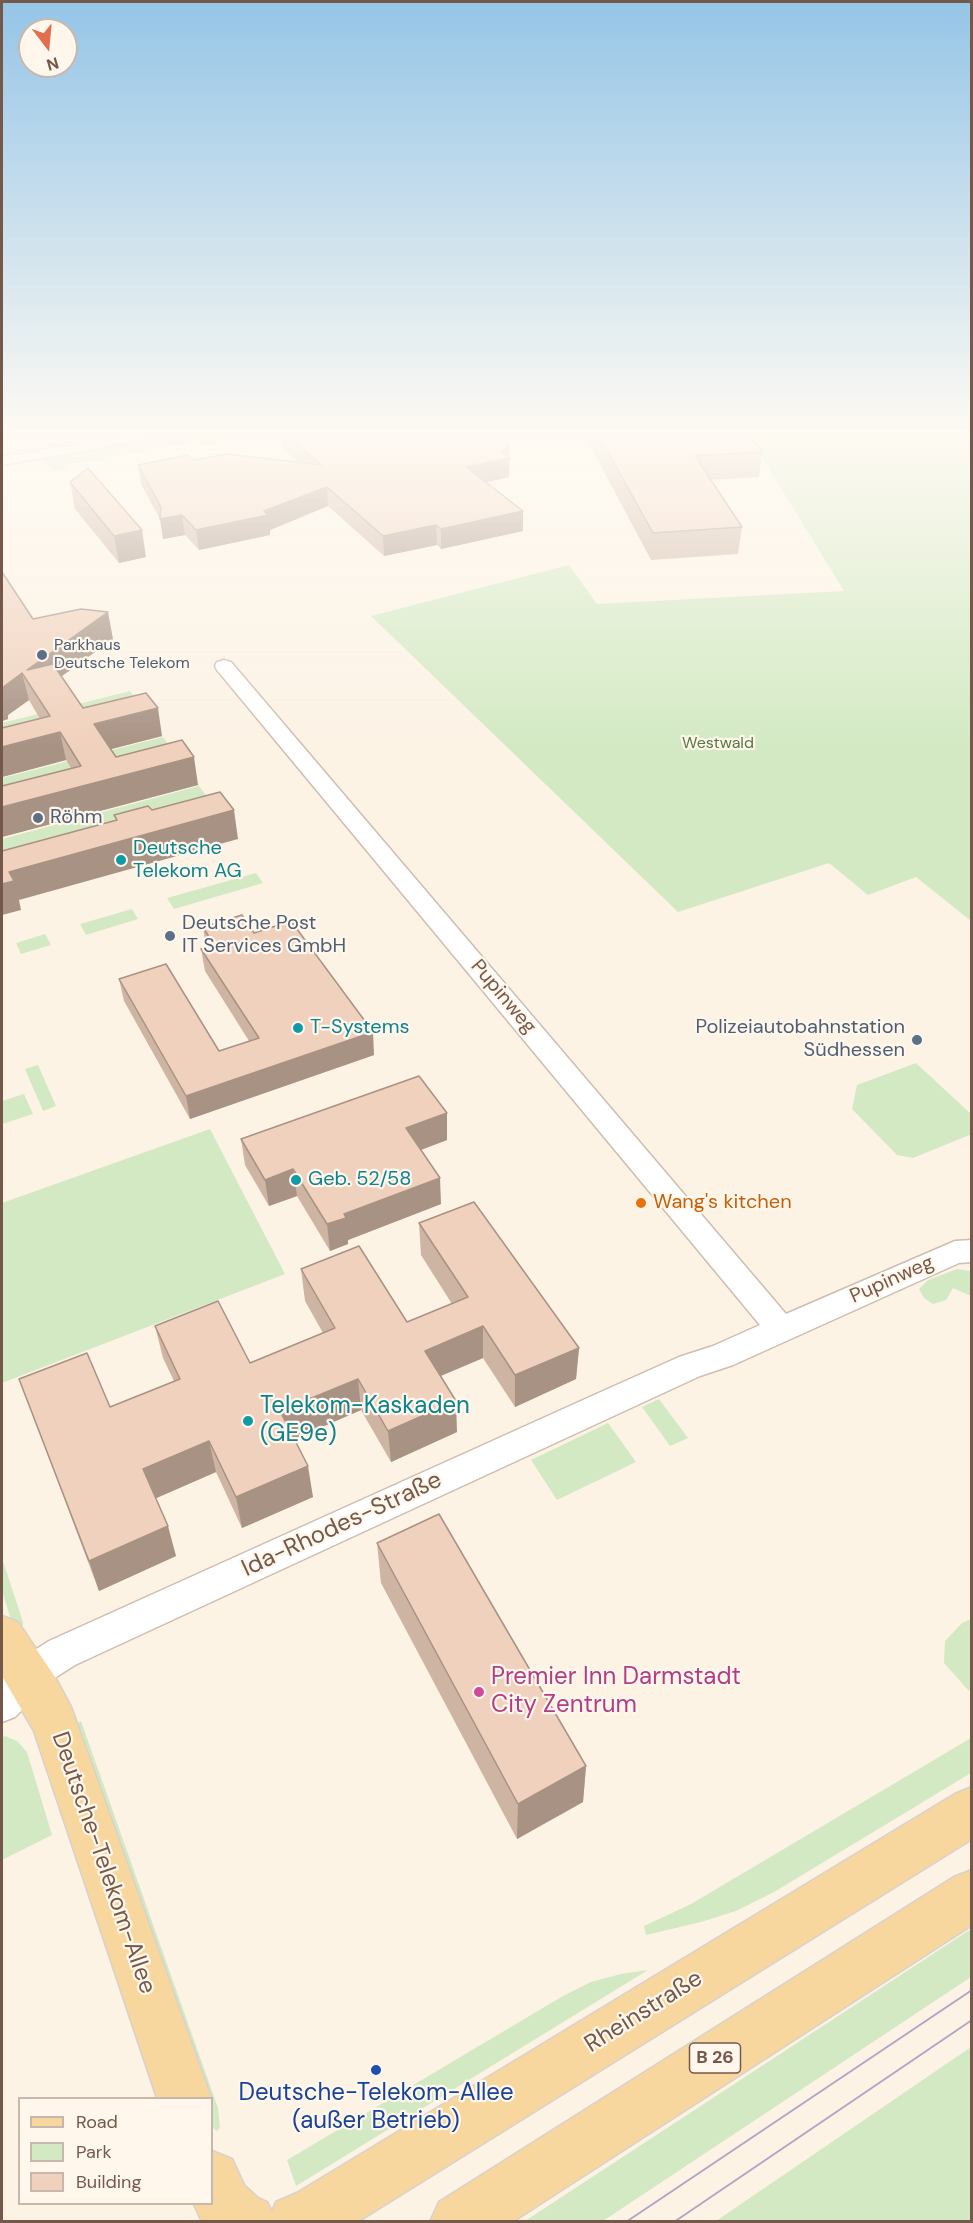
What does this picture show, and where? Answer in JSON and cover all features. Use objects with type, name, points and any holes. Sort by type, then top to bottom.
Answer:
[{"type":"main road","name":"Deutsche-Telekom-Allee","points":[[2,1638],[15,1691],[39,1693],[55,1723],[184,2097]]},
{"type":"main road","name":"Rheinstraße","points":[[306,2218],[972,1811]]},
{"type":"main road","name":"B 26","points":[[459,2222],[972,1895]]},
{"type":"street","name":"Pupinweg","points":[[224,666],[781,1329]]},
{"type":"street","name":"Pupinweg","points":[[661,1380],[690,1366],[722,1356],[955,1252],[972,1251]]},
{"type":"street","name":"Ida-Rhodes-Straße","points":[[15,1691],[62,1653],[661,1380]]},
{"type":"green space","name":"Westwald","points":[[813,540],[971,540],[971,921],[916,877],[868,895],[829,863],[678,912],[371,616],[569,565],[597,604],[844,591]]},
{"type":"green space","points":[[130,691],[143,709],[2,744],[2,723]]},
{"type":"green space","points":[[163,737],[177,756],[2,802],[2,778]]},
{"type":"green space","points":[[199,786],[215,808],[2,859],[2,839]]},
{"type":"green space","points":[[256,873],[263,883],[174,909],[167,898]]},
{"type":"green space","points":[[132,909],[138,919],[86,935],[80,924]]},
{"type":"green space","points":[[45,934],[51,945],[21,954],[16,943]]},
{"type":"green space","points":[[916,1063],[971,1114],[972,1134],[913,1158],[897,1155],[852,1109],[857,1085]]},
{"type":"green space","points":[[38,1065],[56,1106],[43,1111],[25,1069]]},
{"type":"green space","points":[[24,1094],[33,1114],[2,1124],[2,1101]]},
{"type":"green space","points":[[210,1129],[285,1274],[2,1383],[2,1203]]},
{"type":"green space","points":[[957,1269],[971,1271],[971,1296],[953,1288],[946,1300],[933,1304],[924,1298],[919,1289],[928,1280]]},
{"type":"green space","points":[[659,1399],[688,1438],[670,1446],[642,1407]]},
{"type":"green space","points":[[608,1423],[636,1462],[557,1500],[531,1460]]},
{"type":"green space","points":[[2,1558],[23,1622],[19,1628],[13,1626],[2,1591]]},
{"type":"green space","points":[[971,1619],[971,1691],[944,1663],[945,1641],[962,1623]]},
{"type":"green space","points":[[81,1721],[218,2108],[220,2128],[217,2131],[213,2128],[213,2097],[199,2097],[71,1726]]},
{"type":"green space","points":[[2,1737],[17,1741],[27,1752],[52,1835],[2,1860]]},
{"type":"green space","points":[[971,1738],[971,1773],[774,1892],[736,1911],[646,1935],[644,1926],[691,1904]]},
{"type":"green space","points":[[971,1929],[971,1977],[603,2221],[525,2221]]},
{"type":"green space","points":[[648,1970],[296,2186],[287,2160],[563,1996],[591,1982]]},
{"type":"green space","points":[[971,2047],[971,2221],[716,2221]]},
{"type":"building","points":[[2,572],[33,619],[81,609],[108,612],[27,670],[53,664],[83,708],[146,693],[158,708],[94,724],[116,757],[182,740],[194,757],[2,807],[2,786],[81,766],[60,732],[2,747],[2,728],[50,716],[22,673],[2,688]]},
{"type":"building","points":[[220,792],[234,810],[9,872],[14,881],[2,884],[2,851],[117,820],[114,815],[148,806],[152,810]]},
{"type":"building","name":"T-Systems","points":[[242,915],[254,933],[291,921],[373,1032],[186,1096],[119,979],[166,964],[219,1051],[259,1038],[201,949],[214,945],[203,927]]},
{"type":"building","points":[[419,1076],[447,1113],[406,1128],[440,1178],[344,1214],[346,1218],[327,1224],[293,1169],[265,1180],[241,1139]]},
{"type":"building","name":"Telekom-Kaskaden (GE9e)","points":[[474,1202],[579,1348],[515,1375],[483,1326],[425,1351],[456,1401],[388,1431],[358,1379],[280,1411],[308,1466],[236,1497],[209,1441],[143,1469],[168,1526],[89,1561],[19,1379],[87,1353],[110,1407],[180,1379],[155,1326],[218,1301],[250,1363],[335,1328],[301,1269],[359,1246],[407,1322],[468,1297],[419,1223]]},
{"type":"building","name":"Premier Inn Darmstadt City Zentrum","points":[[439,1514],[586,1766],[518,1804],[377,1543]]},
{"type":"tram line","points":[[626,2222],[972,1990]]},
{"type":"tram line","points":[[674,2222],[972,2020]]},
{"type":"place","name":"Parkhaus Deutsche Telekom","points":[[42,655]]},
{"type":"place","name":"Röhm","points":[[38,818]]},
{"type":"place","name":"Deutsche Telekom AG","points":[[121,860]]},
{"type":"place","name":"Deutsche Post IT Services GmbH","points":[[170,936]]},
{"type":"place","name":"T-Systems","points":[[298,1028]]},
{"type":"place","name":"Polizeiautobahnstation Südhessen","points":[[917,1040]]},
{"type":"place","name":"Geb. 52/58","points":[[296,1180]]},
{"type":"place","name":"Wang's kitchen","points":[[641,1203]]},
{"type":"place","name":"Telekom-Kaskaden (GE9e)","points":[[248,1421]]},
{"type":"place","name":"Premier Inn Darmstadt City Zentrum","points":[[479,1692]]},
{"type":"place","name":"Deutsche-Telekom-Allee (außer Betrieb)","points":[[376,2070]]}]
